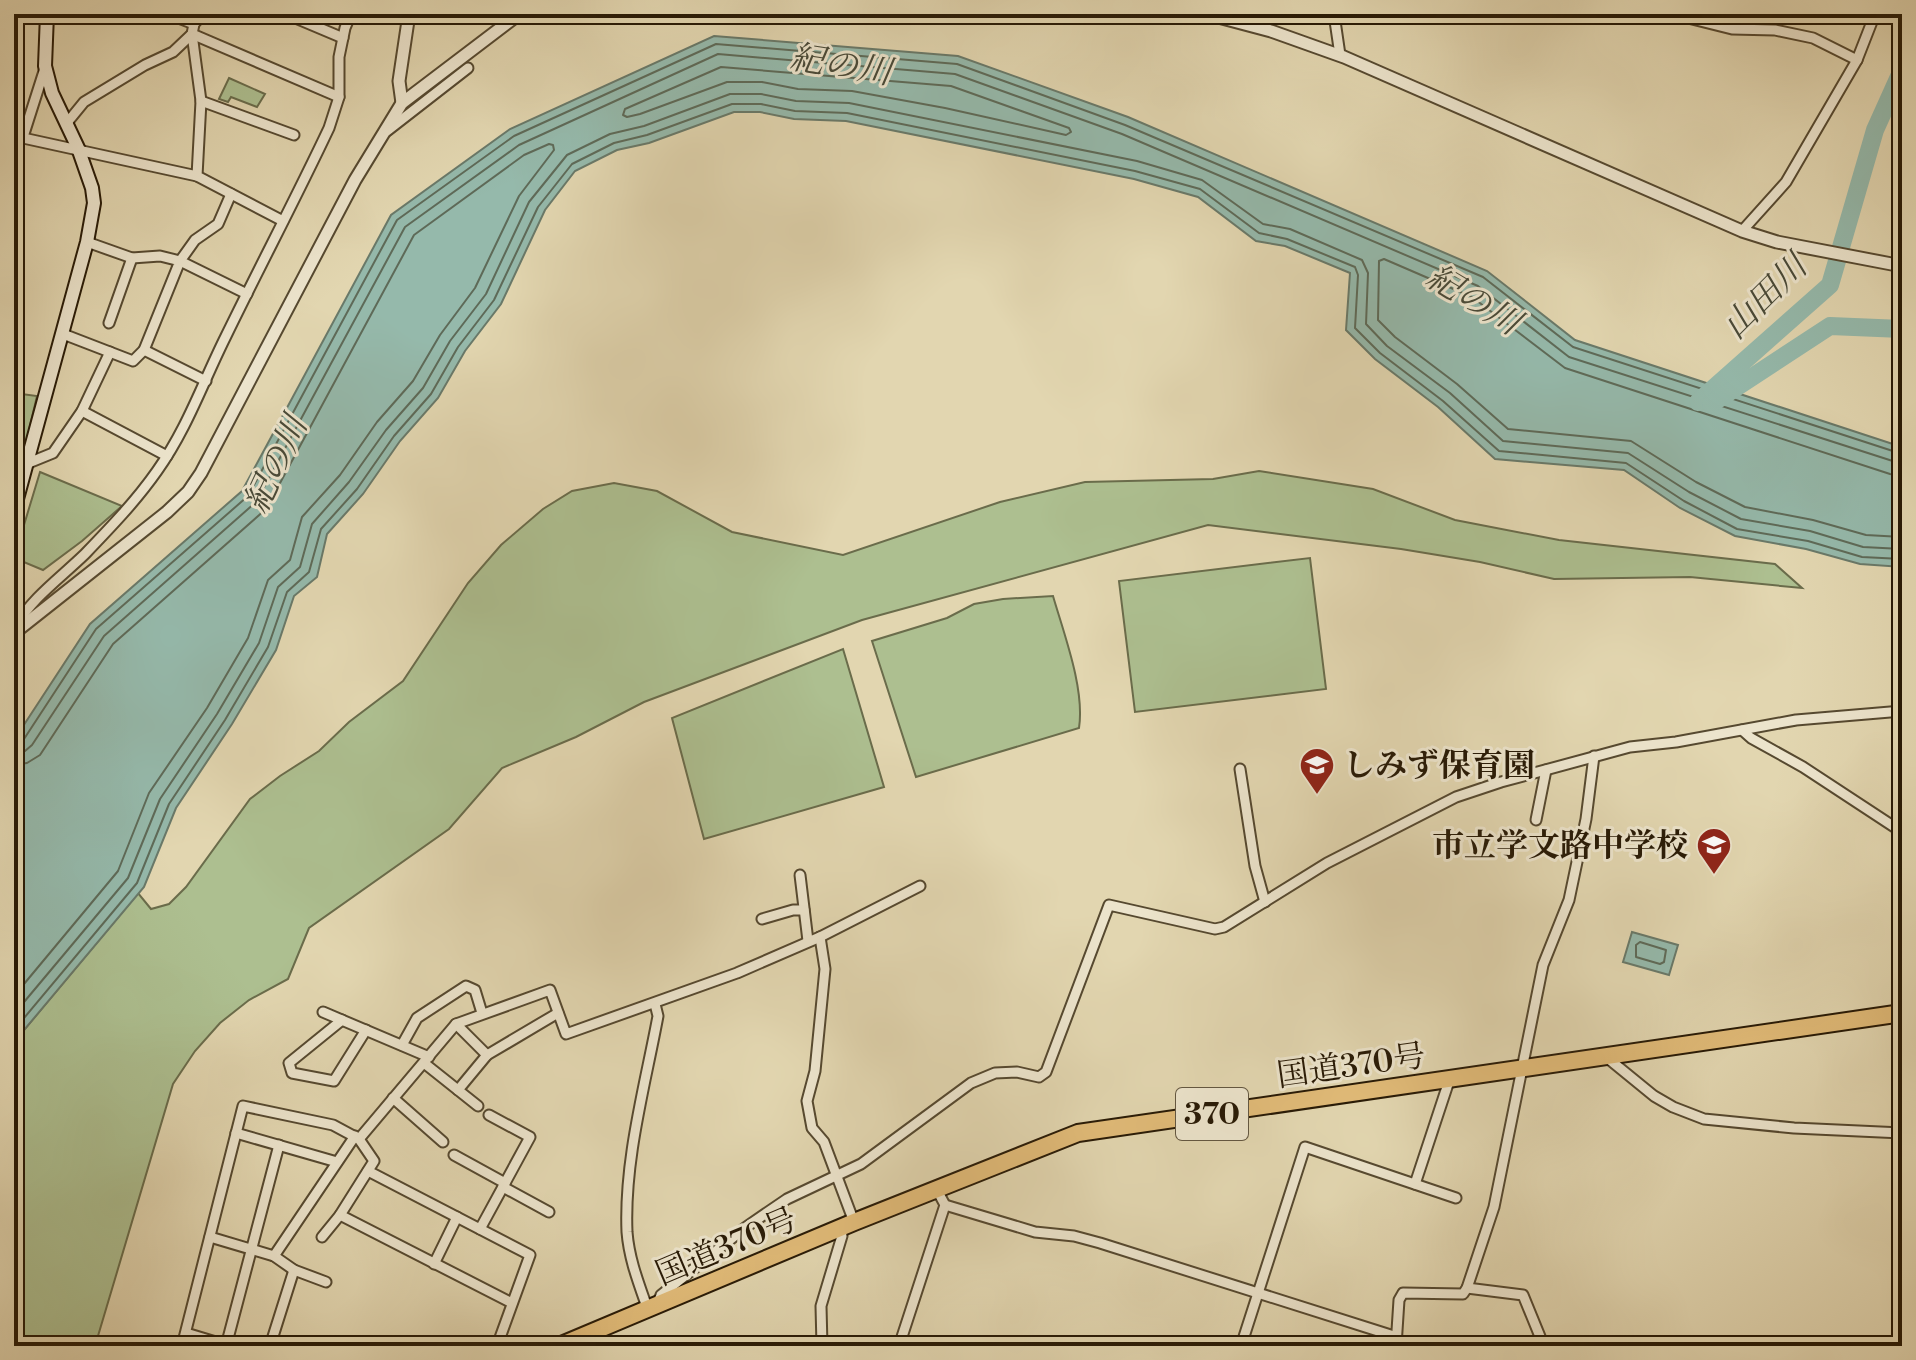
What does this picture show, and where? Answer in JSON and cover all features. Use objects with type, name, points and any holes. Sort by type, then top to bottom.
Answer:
[{"type":"highway","name":"国道370号","points":[[559,1346],[847,1225],[941,1197],[1078,1133],[1902,1013]]},
{"type":"main road","points":[[14,510],[87,242],[94,203],[88,174],[52,93],[45,66],[47,14]]},
{"type":"street","points":[[168,14],[193,29],[339,97]]},
{"type":"street","points":[[66,124],[84,102],[173,52],[203,14]]},
{"type":"street","points":[[286,14],[343,38]]},
{"type":"street","points":[[14,630],[40,592],[83,555],[129,506],[167,456],[184,427],[329,128],[339,97],[339,57],[351,14]]},
{"type":"street","points":[[402,103],[399,81],[409,14]]},
{"type":"street","points":[[14,630],[167,512],[188,492],[201,473],[378,138],[402,103],[519,14]]},
{"type":"street","points":[[1207,14],[1271,31],[1340,55],[1742,231],[1777,242],[1902,266]]},
{"type":"street","points":[[1334,14],[1340,55]]},
{"type":"street","points":[[1672,14],[1702,18],[1732,29],[1775,30],[1813,38],[1857,60]]},
{"type":"street","points":[[1742,231],[1786,182],[1857,60],[1875,14]]},
{"type":"street","points":[[193,29],[201,101],[197,176]]},
{"type":"street","points":[[45,66],[18,136],[197,176],[283,221]]},
{"type":"street","points":[[378,138],[468,68]]},
{"type":"street","points":[[201,101],[294,135]]},
{"type":"street","points":[[63,334],[133,361],[144,350],[180,261],[195,240],[218,224],[231,194]]},
{"type":"street","points":[[87,242],[132,258],[160,256],[180,261],[247,294]]},
{"type":"street","points":[[109,323],[132,258]]},
{"type":"street","points":[[144,350],[206,381]]},
{"type":"street","points":[[26,464],[53,453],[82,411],[110,352]]},
{"type":"street","points":[[82,411],[167,456]]},
{"type":"street","points":[[652,1308],[661,1295],[746,1227],[787,1199],[861,1164],[982,1078],[995,1073],[1017,1072],[1039,1077],[1046,1072],[1109,905],[1215,929],[1224,927],[1327,863],[1456,797],[1630,747],[1796,720],[1902,711]]},
{"type":"street","points":[[1742,730],[1902,832]]},
{"type":"street","points":[[899,1346],[941,1197],[1035,1232],[1074,1236],[1100,1243],[1396,1342],[1399,1300],[1403,1293],[1463,1294],[1494,1207],[1543,965],[1569,900],[1586,819],[1594,756]]},
{"type":"street","points":[[1240,769],[1255,866],[1265,902]]},
{"type":"street","points":[[1536,820],[1546,770]]},
{"type":"street","points":[[800,875],[808,941]]},
{"type":"street","points":[[274,1256],[337,1162],[456,1024],[550,990],[566,1034],[737,973],[820,937],[920,886]]},
{"type":"street","points":[[762,919],[804,910]]},
{"type":"street","points":[[820,937],[825,969],[815,1071],[807,1101],[812,1128],[824,1142],[836,1176],[847,1225],[821,1306],[822,1346]]},
{"type":"street","points":[[402,1045],[417,1018],[466,986],[475,990],[482,1013]]},
{"type":"street","points":[[652,1308],[632,1262],[628,1220],[633,1155],[658,1016],[655,1004]]},
{"type":"street","points":[[323,1012],[402,1045],[426,1060],[478,1106]]},
{"type":"street","points":[[458,1090],[487,1055],[558,1013]]},
{"type":"street","points":[[342,1020],[289,1063],[292,1073],[334,1081],[366,1030]]},
{"type":"street","points":[[456,1024],[487,1055]]},
{"type":"street","points":[[1605,1056],[1654,1096],[1704,1119],[1794,1128],[1902,1133]]},
{"type":"street","points":[[1415,1184],[1450,1078]]},
{"type":"street","points":[[393,1098],[443,1142]]},
{"type":"street","points":[[182,1346],[243,1106],[333,1125],[357,1137],[374,1161],[340,1215],[322,1237]]},
{"type":"street","points":[[480,1229],[530,1137],[489,1115]]},
{"type":"street","points":[[236,1133],[337,1162]]},
{"type":"street","points":[[186,1333],[227,1346],[279,1145]]},
{"type":"street","points":[[1241,1346],[1305,1147],[1456,1198]]},
{"type":"street","points":[[454,1155],[549,1212]]},
{"type":"street","points":[[368,1171],[530,1255],[497,1346]]},
{"type":"street","points":[[524,1214],[531,1202]]},
{"type":"street","points":[[340,1215],[512,1303]]},
{"type":"street","points":[[434,1264],[457,1217]]},
{"type":"street","points":[[210,1237],[274,1256],[294,1270],[326,1282]]},
{"type":"street","points":[[270,1346],[294,1270]]},
{"type":"street","points":[[1467,1288],[1523,1295],[1541,1339],[1538,1346]]},
{"type":"green space","points":[[229,78],[265,94],[257,107],[231,97],[228,102],[219,99]]},
{"type":"green space","points":[[14,393],[37,396],[14,494]]},
{"type":"green space","points":[[1259,471],[1373,489],[1455,520],[1559,540],[1775,564],[1802,588],[1690,577],[1554,579],[1480,562],[1401,549],[1208,525],[862,620],[644,702],[576,737],[502,768],[449,829],[309,928],[288,979],[249,1000],[220,1023],[195,1051],[173,1084],[95,1346],[14,1346],[14,1042],[138,893],[151,909],[169,904],[186,887],[250,799],[319,751],[349,722],[403,681],[468,583],[501,545],[543,509],[572,491],[614,483],[657,491],[732,532],[843,555],[1000,502],[1085,482],[1213,479]]},
{"type":"green space","points":[[40,472],[122,506],[43,570],[14,558]]},
{"type":"green space","points":[[1310,558],[1326,689],[1135,712],[1119,581]]},
{"type":"green space","points":[[1053,596],[1076,679],[1079,728],[916,777],[872,641],[947,618],[974,604]]},
{"type":"green space","points":[[843,649],[884,787],[704,839],[672,718]]},
{"type":"water","name":"紀の川","points":[[714,36],[958,56],[1128,117],[1487,271],[1575,340],[1902,447],[1902,567],[1860,564],[1806,549],[1735,536],[1680,508],[1624,470],[1495,459],[1438,407],[1375,359],[1346,330],[1350,273],[1285,246],[1256,241],[1198,197],[1134,179],[846,121],[734,112],[649,143],[617,150],[575,171],[545,210],[501,304],[465,351],[438,398],[400,441],[363,494],[327,534],[317,577],[294,596],[276,650],[176,808],[144,887],[14,1042],[14,740],[90,624],[242,491],[391,215],[510,129]]},
{"type":"water","points":[[1632,932],[1678,945],[1669,975],[1623,962]]},
{"type":"waterway","name":"山田川","points":[[1698,402],[1830,285],[1875,130],[1902,70]]},
{"type":"waterway","points":[[1711,404],[1830,326],[1902,329]]},
{"type":"place","name":"しみず保育園","points":[[1317,796]]},
{"type":"place","name":"市立学文路中学校","points":[[1714,876]]}]
